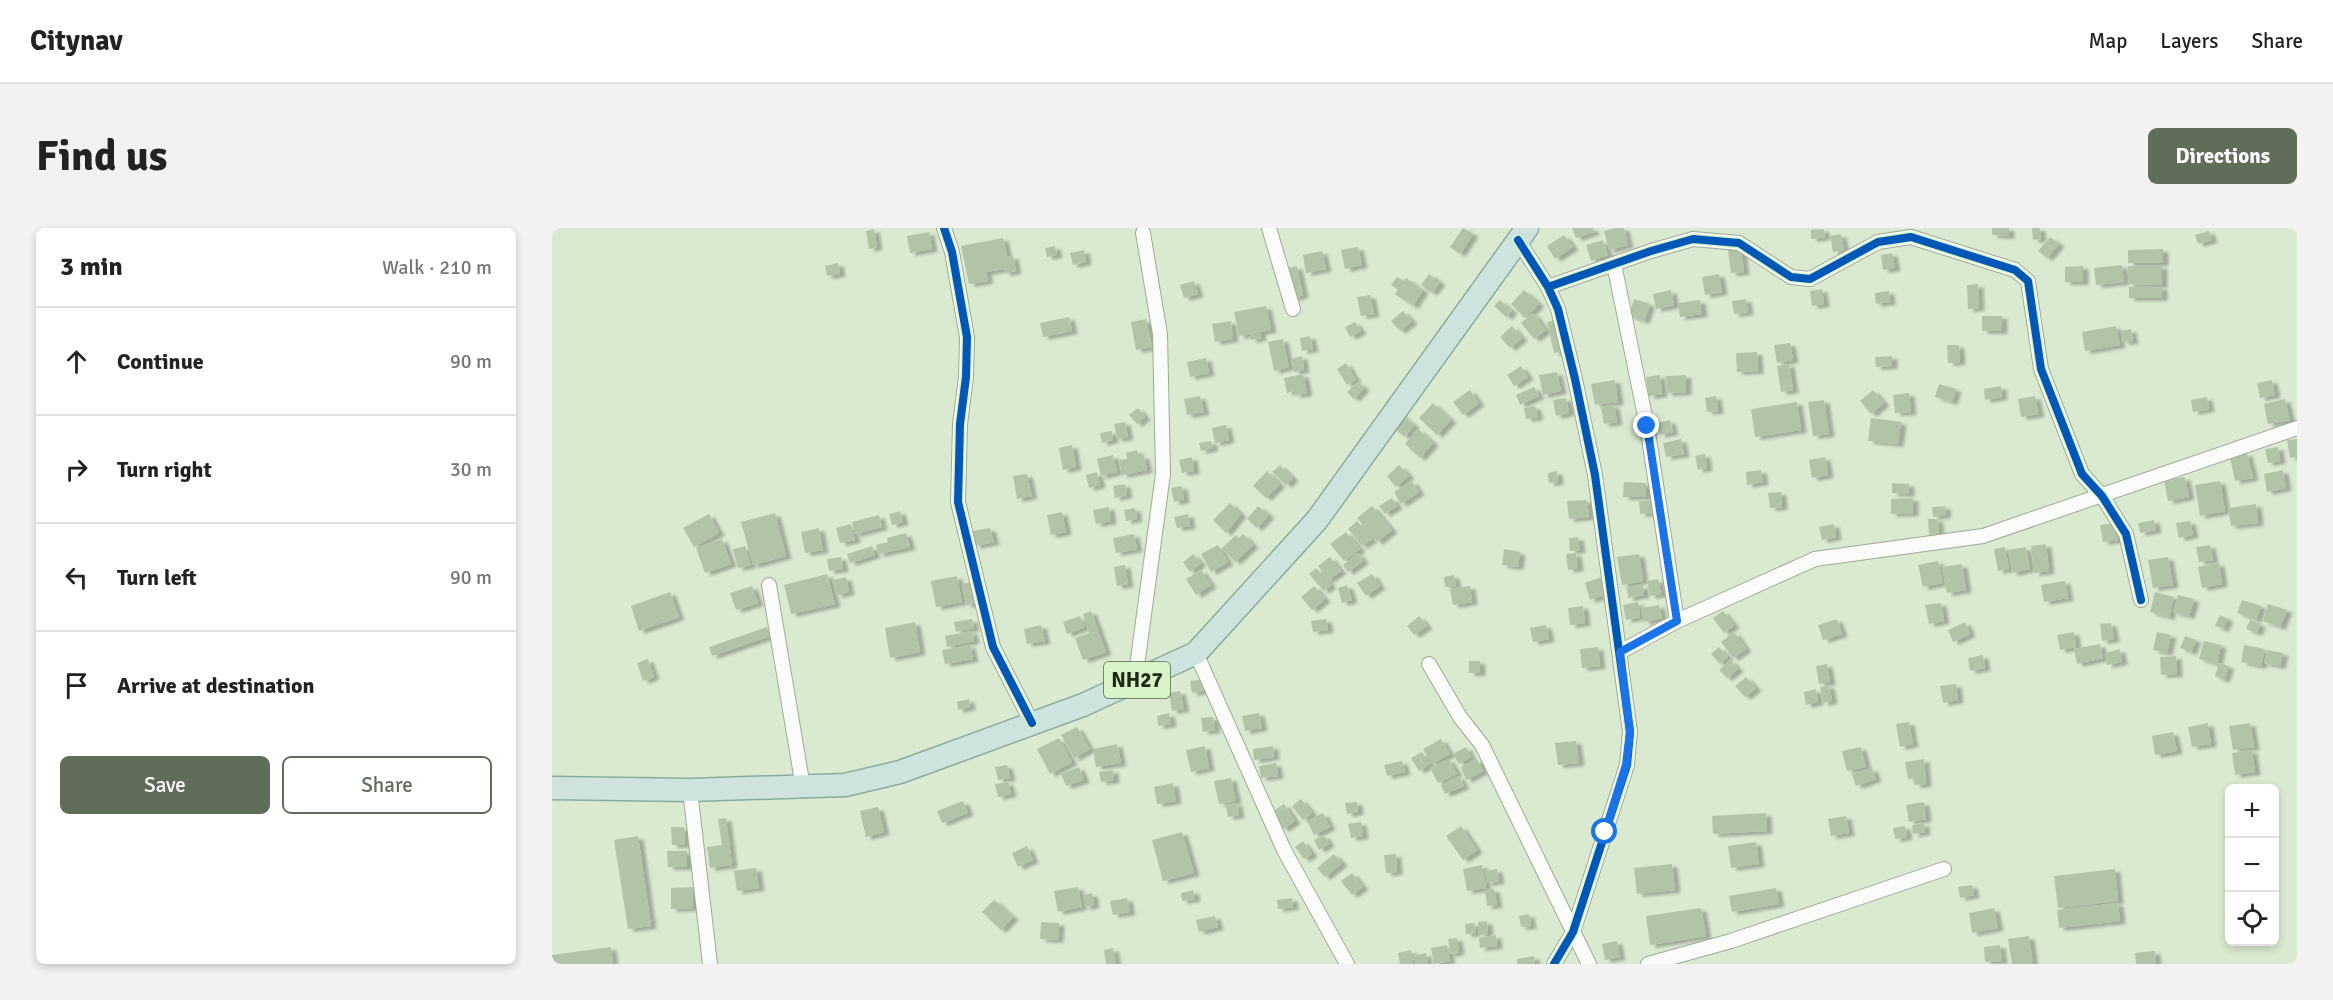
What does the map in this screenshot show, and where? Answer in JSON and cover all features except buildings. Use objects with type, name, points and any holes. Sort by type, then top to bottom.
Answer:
[{"type":"highway","name":"NH27","points":[[552,788],[690,790],[845,786],[900,772],[1083,705],[1196,653],[1317,520],[1523,234]]},
{"type":"street","points":[[944,228],[952,252],[967,337],[966,377],[960,424],[958,502],[993,647],[1032,723]]},
{"type":"street","points":[[1269,228],[1293,309]]},
{"type":"street","points":[[1135,681],[1163,474],[1160,334],[1143,233]]},
{"type":"street","points":[[1523,234],[1558,309],[1595,475],[1630,732],[1626,765],[1573,932],[1554,964]]},
{"type":"street","points":[[1548,287],[1693,239],[1739,243],[1791,277],[1810,279],[1878,243],[1911,237],[2015,270],[2028,281],[2041,369],[2082,474],[2102,496],[2126,534],[2141,600]]},
{"type":"street","points":[[1614,264],[1647,426],[1677,621]]},
{"type":"street","points":[[1620,652],[1677,621],[1815,559],[1983,536],[2297,428]]},
{"type":"street","points":[[769,585],[803,787]]},
{"type":"street","points":[[1196,653],[1284,850],[1347,964]]},
{"type":"street","points":[[1429,664],[1460,717],[1482,745],[1589,964]]},
{"type":"street","points":[[690,790],[710,964]]},
{"type":"street","points":[[1648,964],[1731,941],[1944,869]]},
{"type":"cycle path","points":[[944,228],[952,252],[967,337],[966,377],[960,424],[958,502],[993,647],[1032,723]]},
{"type":"cycle path","points":[[1548,287],[1651,251],[1693,239],[1739,243],[1791,277],[1810,279],[1878,242],[1911,237],[2015,270],[2028,281],[2041,369],[2082,474],[2102,496],[2126,534],[2141,600]]},
{"type":"cycle path","points":[[1518,240],[1548,287],[1558,309],[1575,379],[1595,475],[1630,732],[1627,765],[1573,932],[1554,964]]},
{"type":"route","points":[[1605,832],[1626,765],[1630,732],[1620,652],[1677,621],[1647,426]]}]
